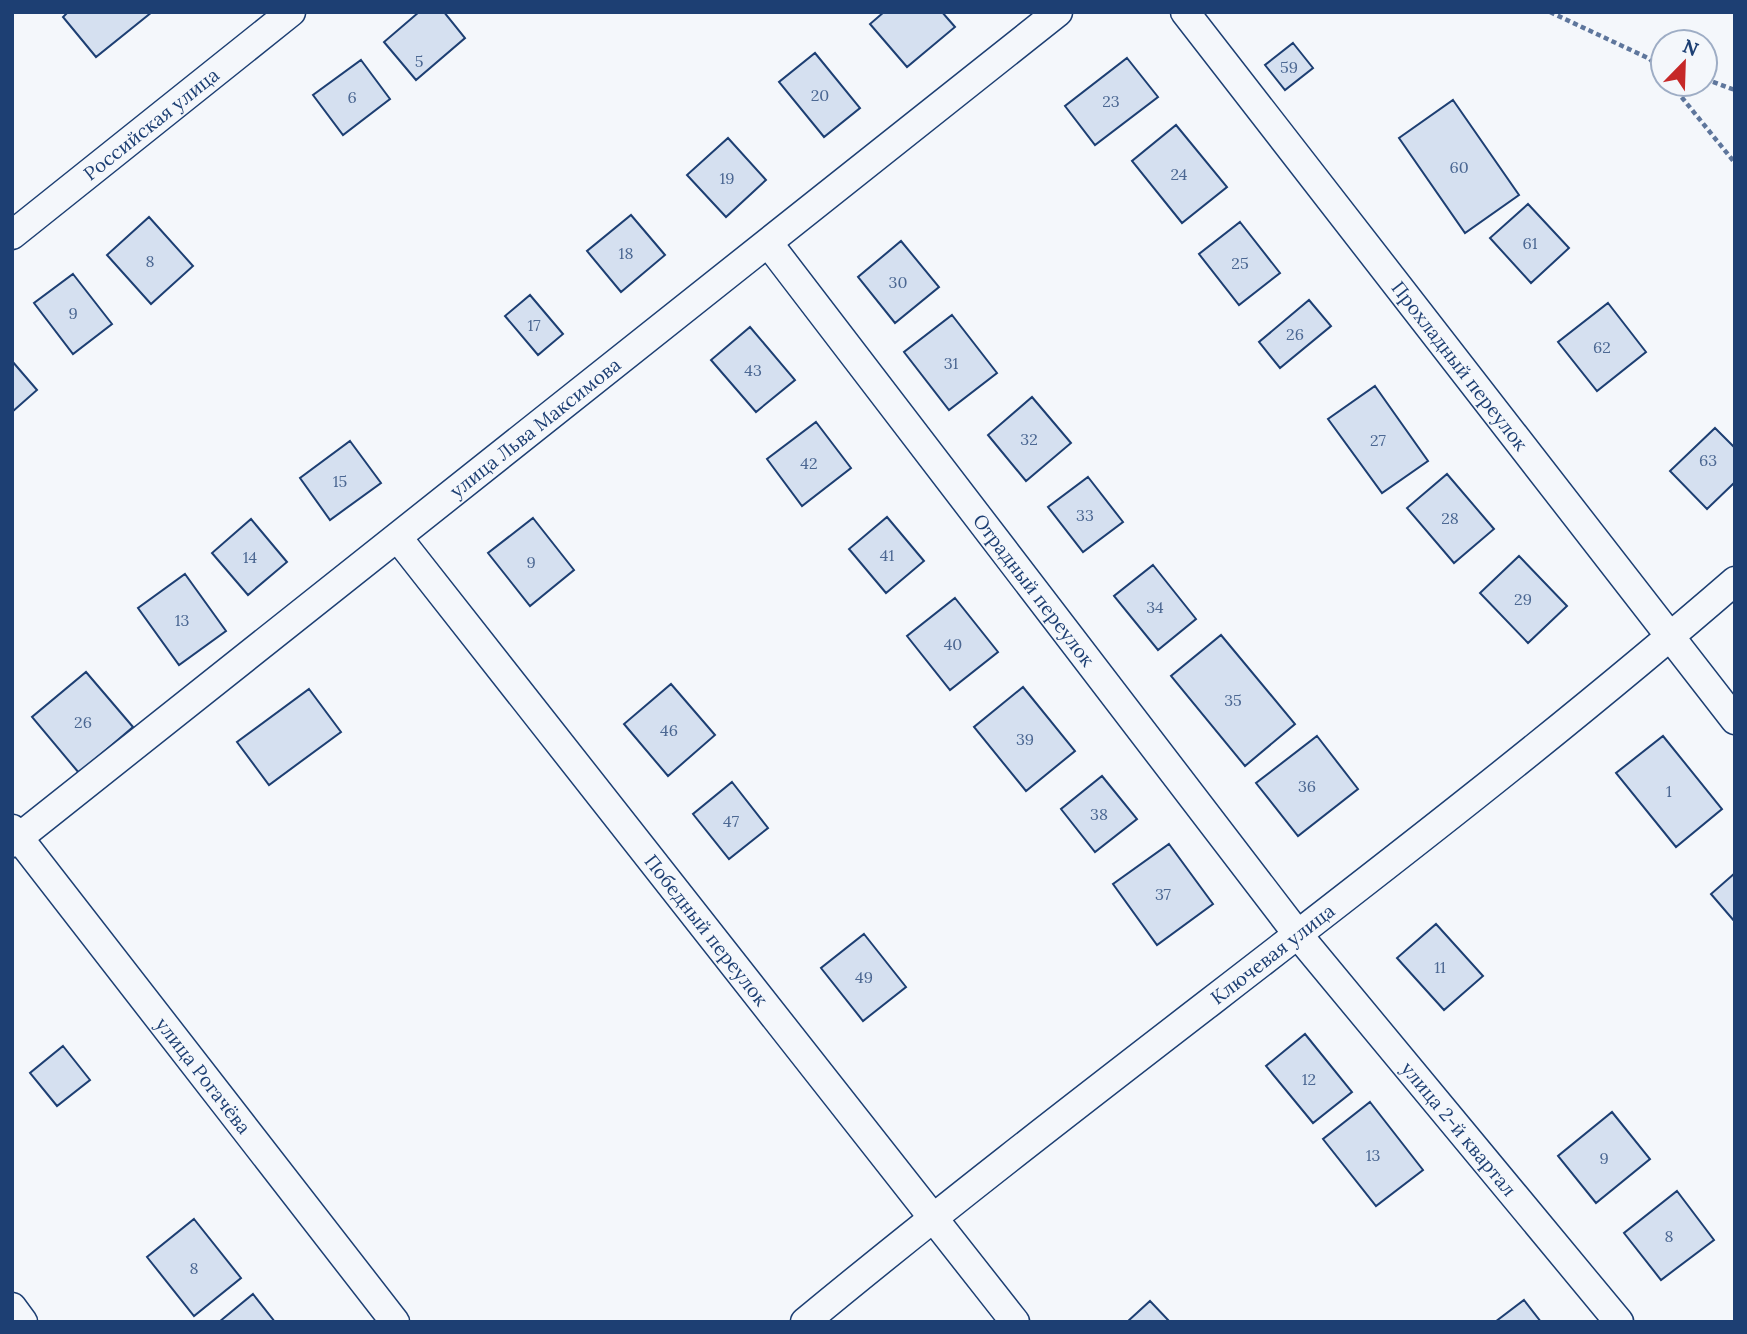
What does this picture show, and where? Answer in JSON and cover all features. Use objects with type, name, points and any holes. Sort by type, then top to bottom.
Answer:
[{"type":"street","name":"Российская улица","points":[[12,235],[291,12]]},
{"type":"street","name":"улица Льва Максимова","points":[[15,836],[398,538],[1058,12]]},
{"type":"street","name":"Прохладный переулок","points":[[1185,12],[1735,720]]},
{"type":"street","name":"Отрадный переулок","points":[[769,244],[1299,936]]},
{"type":"street","name":"Победный переулок","points":[[398,538],[1015,1322]]},
{"type":"street","name":"Ключевая улица","points":[[805,1322],[931,1217],[1299,936],[1669,638],[1735,581]]},
{"type":"street","name":"улица Рогачёва","points":[[15,836],[395,1322]]},
{"type":"street","name":"улица 2-й квартал","points":[[1299,936],[1619,1322]]},
{"type":"street","points":[[12,1307],[23,1322]]},
{"type":"path","points":[[1550,12],[1649,59]]},
{"type":"path","points":[[1682,98],[1735,163]]},
{"type":"building","points":[[68,12],[152,12],[96,57],[63,17]]},
{"type":"building","points":[[419,12],[444,12],[465,38],[416,80],[384,42]]},
{"type":"building","points":[[884,12],[942,12],[955,27],[907,67],[870,24]]},
{"type":"building","points":[[1293,43],[1313,68],[1285,90],[1265,65]]},
{"type":"building","points":[[815,53],[860,108],[824,137],[779,82]]},
{"type":"building","points":[[1127,58],[1158,97],[1095,145],[1065,106]]},
{"type":"building","points":[[361,60],[390,99],[343,135],[313,95]]},
{"type":"building","points":[[1453,100],[1519,195],[1465,233],[1399,138]]},
{"type":"building","points":[[1176,125],[1227,187],[1182,223],[1132,161]]},
{"type":"building","points":[[728,138],[766,180],[726,217],[687,175]]},
{"type":"building","points":[[1528,204],[1569,248],[1531,283],[1490,238]]},
{"type":"building","points":[[631,215],[665,255],[621,292],[587,251]]},
{"type":"building","points":[[149,217],[193,266],[151,304],[107,255]]},
{"type":"building","points":[[1240,222],[1280,273],[1239,305],[1199,254]]},
{"type":"building","points":[[901,241],[939,287],[895,323],[858,277]]},
{"type":"building","points":[[73,274],[112,324],[73,354],[34,303]]},
{"type":"building","points":[[530,295],[563,334],[538,355],[505,316]]},
{"type":"building","points":[[1309,300],[1331,326],[1280,368],[1259,342]]},
{"type":"building","points":[[1608,303],[1646,352],[1597,391],[1558,342]]},
{"type":"building","points":[[952,315],[997,373],[949,410],[904,352]]},
{"type":"building","points":[[750,327],[795,380],[756,412],[711,360]]},
{"type":"building","points":[[12,361],[37,390],[12,412]]},
{"type":"building","points":[[1375,386],[1428,461],[1382,493],[1328,419]]},
{"type":"building","points":[[1032,397],[1071,443],[1026,481],[988,435]]},
{"type":"building","points":[[816,422],[851,468],[802,506],[767,459]]},
{"type":"building","points":[[1715,428],[1735,448],[1735,482],[1707,509],[1670,471]]},
{"type":"building","points":[[350,441],[381,483],[330,520],[300,478]]},
{"type":"building","points":[[1447,474],[1494,529],[1454,563],[1407,508]]},
{"type":"building","points":[[1088,477],[1123,522],[1083,552],[1048,507]]},
{"type":"building","points":[[887,517],[924,561],[886,593],[849,549]]},
{"type":"building","points":[[533,518],[574,570],[530,606],[488,553]]},
{"type":"building","points":[[251,519],[287,562],[248,595],[212,553]]},
{"type":"building","points":[[1519,556],[1567,606],[1528,643],[1480,593]]},
{"type":"building","points":[[1153,565],[1196,619],[1158,650],[1114,596]]},
{"type":"building","points":[[185,574],[226,631],[179,665],[138,608]]},
{"type":"building","points":[[955,598],[998,652],[950,690],[907,636]]},
{"type":"building","points":[[1221,635],[1295,724],[1245,766],[1171,676]]},
{"type":"building","points":[[86,672],[133,727],[79,773],[32,717]]},
{"type":"building","points":[[671,684],[715,735],[668,776],[624,724]]},
{"type":"building","points":[[1023,687],[1075,751],[1026,791],[974,727]]},
{"type":"building","points":[[309,689],[341,732],[269,785],[237,742]]},
{"type":"building","points":[[1317,736],[1358,789],[1298,836],[1256,783]]},
{"type":"building","points":[[1663,736],[1722,809],[1676,847],[1616,773]]},
{"type":"building","points":[[1102,776],[1137,819],[1095,852],[1061,809]]},
{"type":"building","points":[[732,782],[768,828],[729,859],[693,814]]},
{"type":"building","points":[[1169,844],[1213,904],[1157,945],[1113,884]]},
{"type":"building","points":[[1735,873],[1735,922],[1711,894]]},
{"type":"building","points":[[1436,924],[1483,976],[1444,1010],[1397,958]]},
{"type":"building","points":[[864,934],[906,987],[863,1021],[821,968]]},
{"type":"building","points":[[1305,1034],[1352,1092],[1313,1123],[1266,1066]]},
{"type":"building","points":[[63,1046],[90,1080],[57,1106],[30,1073]]},
{"type":"building","points":[[1370,1102],[1423,1170],[1376,1206],[1323,1139]]},
{"type":"building","points":[[1612,1112],[1650,1159],[1596,1203],[1558,1156]]},
{"type":"building","points":[[1677,1191],[1714,1240],[1661,1280],[1624,1233]]},
{"type":"building","points":[[194,1219],[241,1278],[194,1316],[147,1257]]},
{"type":"building","points":[[253,1294],[275,1322],[219,1322]]},
{"type":"building","points":[[1524,1300],[1541,1322],[1495,1322]]},
{"type":"building","points":[[1150,1301],[1170,1322],[1127,1322]]}]
